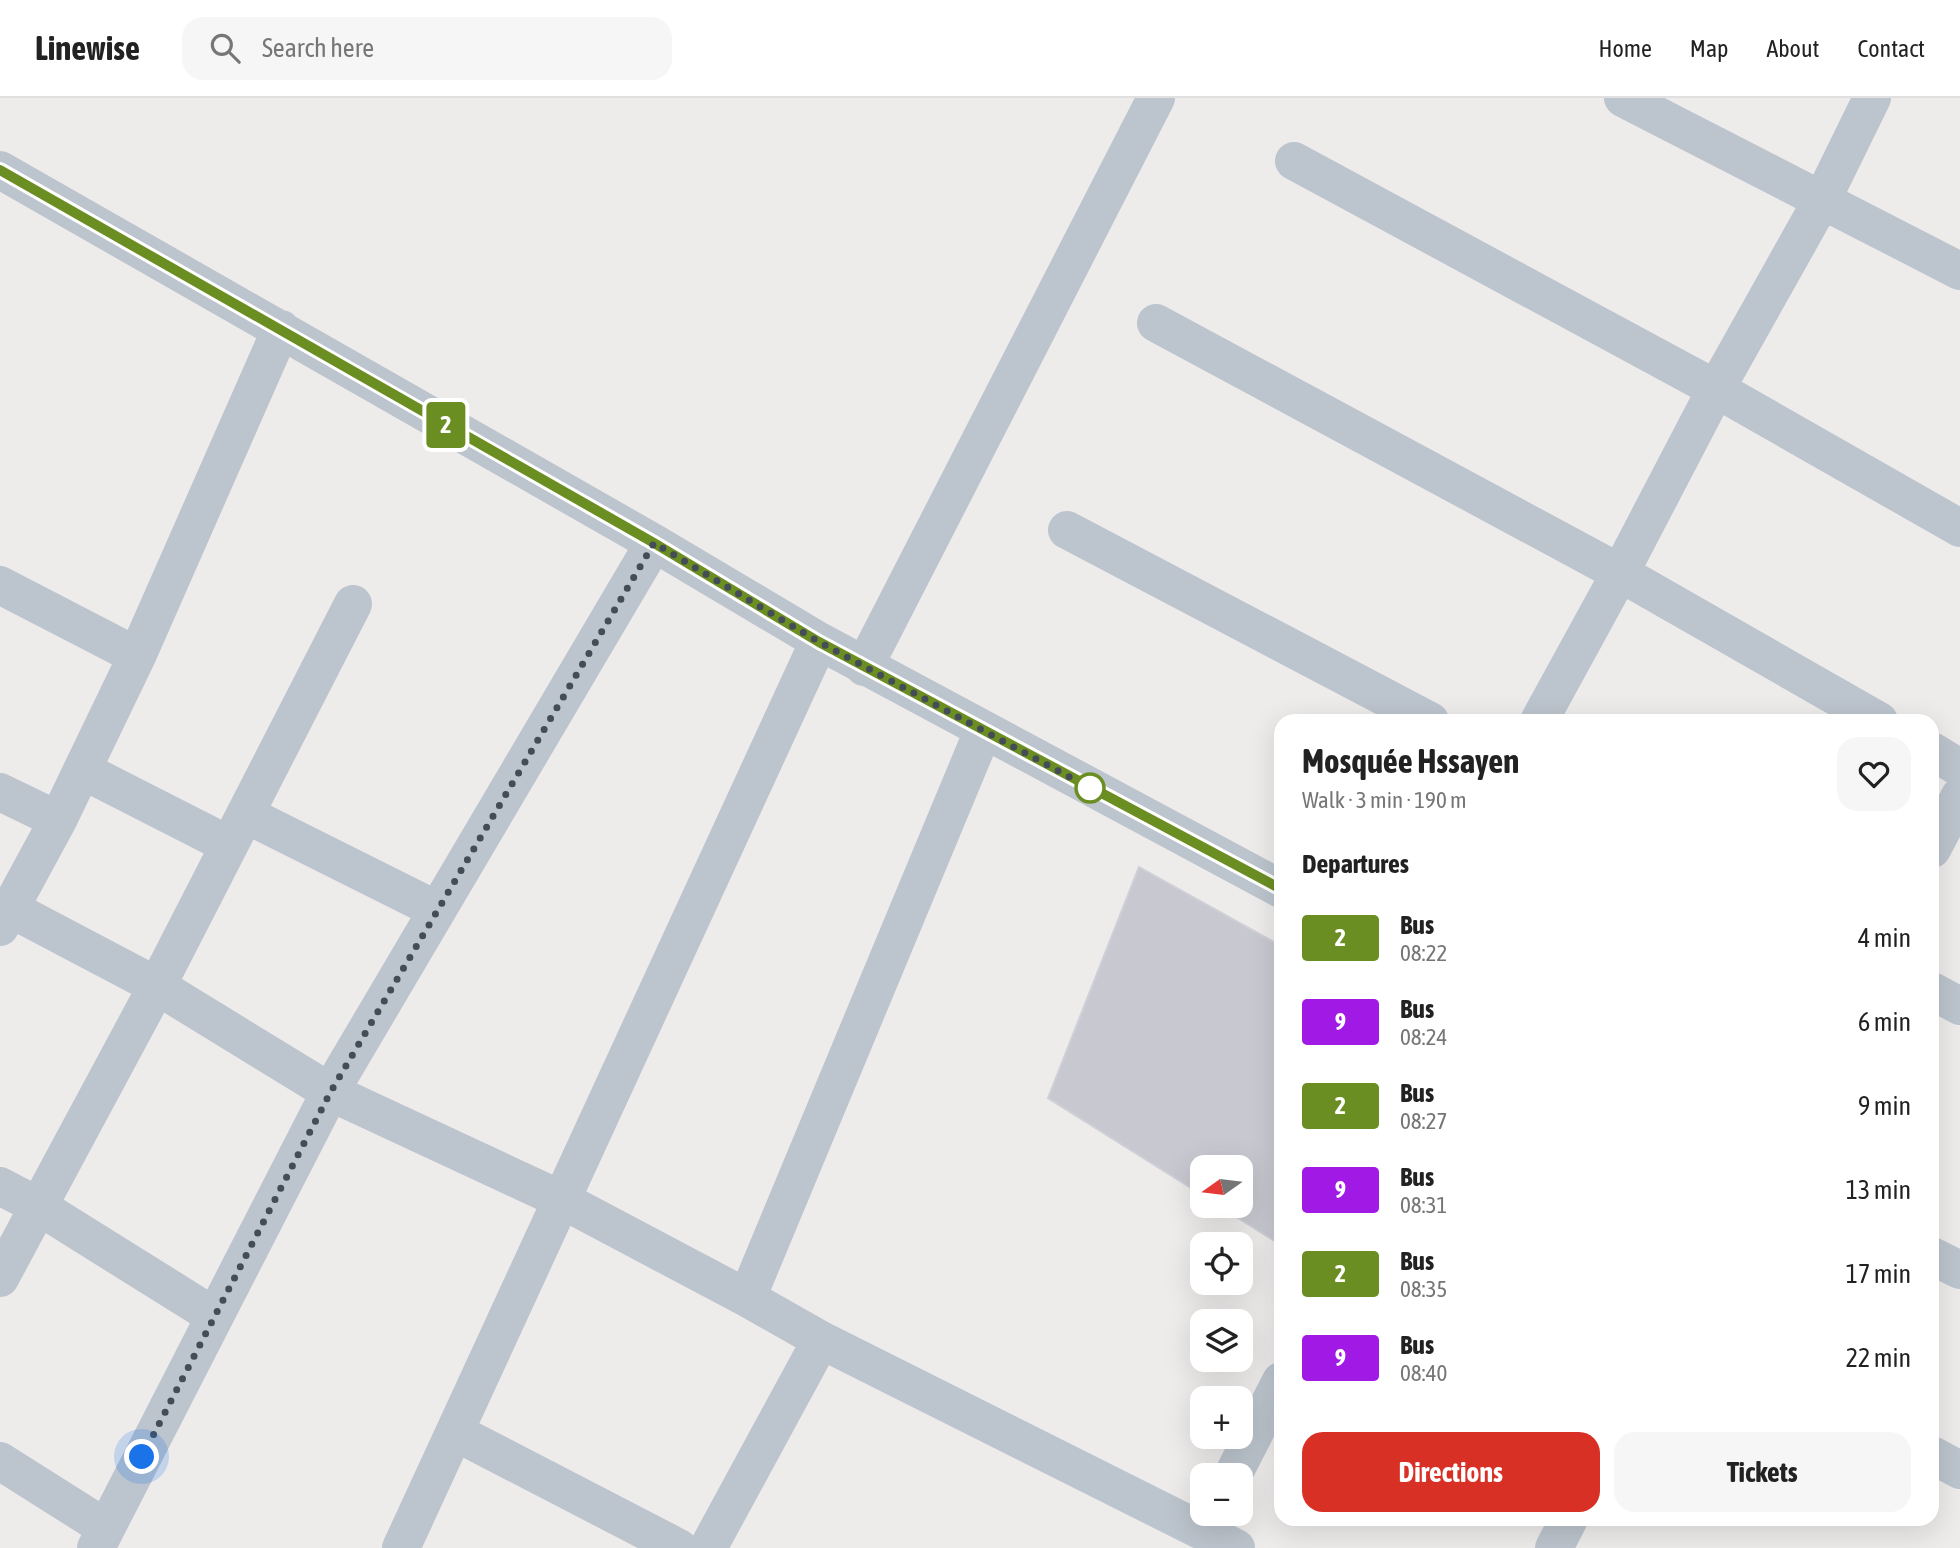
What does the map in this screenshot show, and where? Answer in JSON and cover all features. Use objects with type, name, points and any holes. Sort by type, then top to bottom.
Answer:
[{"type":"street","points":[[864,667],[1156,98]]},
{"type":"street","points":[[1623,98],[1960,271]]},
{"type":"street","points":[[1543,714],[1716,388],[1822,200],[1872,98]]},
{"type":"street","points":[[1294,161],[1716,388],[1960,528]]},
{"type":"street","points":[[0,170],[654,543],[819,642],[1274,884]]},
{"type":"street","points":[[1156,323],[1620,573],[1867,714]]},
{"type":"street","points":[[281,329],[137,656],[58,820],[5,918],[157,986],[330,1093],[562,1200],[821,1340],[1212,1535]]},
{"type":"street","points":[[1067,530],[1417,714]]},
{"type":"street","points":[[0,1461],[101,1538],[330,1093],[654,543]]},
{"type":"street","points":[[0,585],[137,656]]},
{"type":"street","points":[[0,1278],[157,986],[353,604]]},
{"type":"street","points":[[401,1548],[819,642]]},
{"type":"street","points":[[747,1298],[983,731]]},
{"type":"street","points":[[1939,755],[1960,768]]},
{"type":"street","points":[[82,770],[437,910]]},
{"type":"street","points":[[0,793],[58,820]]},
{"type":"street","points":[[1939,836],[1960,796]]},
{"type":"street","points":[[1939,995],[1960,1006]]},
{"type":"street","points":[[0,1186],[38,1206],[214,1316]]},
{"type":"street","points":[[1939,1260],[1960,1270]]},
{"type":"street","points":[[708,1548],[821,1340]]},
{"type":"street","points":[[1239,1463],[1274,1395]]},
{"type":"street","points":[[455,1432],[679,1548]]},
{"type":"street","points":[[1939,1459],[1960,1470]]},
{"type":"building","points":[[1139,867],[1274,942],[1274,1241],[1238,1218],[1253,1218],[1253,1155],[1190,1155],[1190,1187],[1048,1098]]},
{"type":"bus line","name":"2","points":[[0,170],[654,543],[819,642],[1274,885]]},
{"type":"route","points":[[142,1457],[330,1093],[654,543],[819,642],[1090,788]]}]
